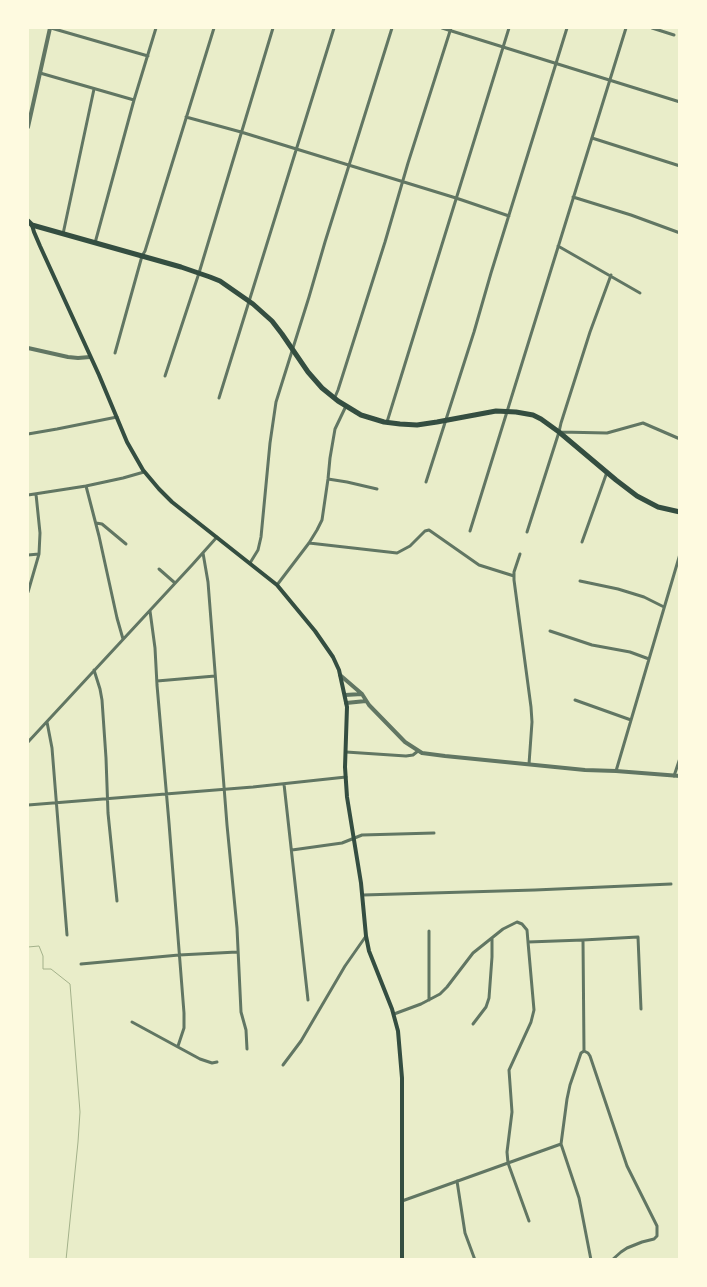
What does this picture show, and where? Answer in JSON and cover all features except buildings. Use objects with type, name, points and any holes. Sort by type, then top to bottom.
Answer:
[{"type":"highway","points":[[30,223],[199,273],[220,282],[249,301],[272,322],[312,378],[334,398],[369,418],[386,422],[417,425],[482,413],[508,411],[525,413],[541,419],[559,432],[606,472],[644,500],[665,509],[680,512]]},
{"type":"main road","points":[[30,223],[127,442],[144,472],[172,502],[277,585],[316,633],[333,658],[340,675],[346,702],[345,767],[347,797],[362,895],[366,936],[369,951],[394,1014],[398,1031],[402,1078],[402,1260]]},
{"type":"street","points":[[28,127],[51,28],[148,56]]},
{"type":"street","points":[[95,243],[134,100],[156,28]]},
{"type":"street","points":[[115,353],[142,256],[214,28]]},
{"type":"street","points":[[165,376],[199,273],[273,28]]},
{"type":"street","points":[[219,398],[334,28]]},
{"type":"street","points":[[250,563],[258,550],[261,537],[275,406],[392,28]]},
{"type":"street","points":[[442,28],[451,29],[680,102]]},
{"type":"street","points":[[386,422],[509,28]]},
{"type":"street","points":[[426,482],[447,420],[567,28]]},
{"type":"street","points":[[470,531],[626,28]]},
{"type":"street","points":[[652,28],[674,35]]},
{"type":"street","points":[[334,398],[344,372],[451,29]]},
{"type":"street","points":[[40,73],[134,100]]},
{"type":"street","points":[[63,234],[94,89]]},
{"type":"street","points":[[186,117],[241,132],[509,216]]},
{"type":"street","points":[[592,138],[680,166]]},
{"type":"street","points":[[573,197],[680,233]]},
{"type":"street","points":[[558,246],[640,293]]},
{"type":"street","points":[[527,532],[590,332],[611,275]]},
{"type":"street","points":[[28,348],[68,357],[90,357]]},
{"type":"street","points":[[277,585],[309,543],[319,526],[323,515],[330,458],[336,429],[346,406]]},
{"type":"street","points":[[28,434],[117,417]]},
{"type":"street","points":[[559,432],[607,433],[643,424],[680,439]]},
{"type":"street","points":[[28,495],[86,486],[144,472]]},
{"type":"street","points":[[582,542],[606,472]]},
{"type":"street","points":[[328,479],[377,489]]},
{"type":"street","points":[[86,486],[123,639]]},
{"type":"street","points":[[28,592],[39,554],[40,533],[36,494]]},
{"type":"street","points":[[96,523],[102,524],[126,544]]},
{"type":"street","points":[[309,543],[397,553],[410,546],[425,531],[429,530],[479,566],[514,576]]},
{"type":"street","points":[[28,742],[217,537]]},
{"type":"street","points":[[203,553],[208,582],[237,928],[241,1012],[246,1030],[247,1049]]},
{"type":"street","points":[[28,555],[39,554]]},
{"type":"street","points":[[520,554],[514,576],[531,706],[532,722],[528,764]]},
{"type":"street","points":[[616,771],[680,554]]},
{"type":"street","points":[[159,569],[175,584]]},
{"type":"street","points":[[580,581],[644,597],[664,607]]},
{"type":"street","points":[[150,611],[155,648],[185,1021],[178,1046]]},
{"type":"street","points":[[550,631],[592,645],[630,652],[649,659]]},
{"type":"street","points":[[94,670],[102,700],[107,799],[117,901]]},
{"type":"street","points":[[340,675],[362,694],[366,701],[399,737],[418,751],[437,755],[585,770],[680,776]]},
{"type":"street","points":[[157,680],[215,676]]},
{"type":"street","points":[[345,695],[362,694]]},
{"type":"street","points":[[575,700],[631,720]]},
{"type":"street","points":[[346,702],[366,701]]},
{"type":"street","points":[[47,722],[52,748],[67,934]]},
{"type":"street","points":[[346,752],[406,756],[413,755],[418,751]]},
{"type":"street","points":[[674,776],[680,758]]},
{"type":"street","points":[[28,805],[284,784],[346,777]]},
{"type":"street","points":[[284,784],[308,1000]]},
{"type":"street","points":[[292,850],[342,843],[362,835],[434,833]]},
{"type":"street","points":[[362,895],[671,884]]},
{"type":"street","points":[[394,1014],[429,1000],[444,990],[469,957],[508,926],[517,922],[522,924],[527,930],[534,1010],[531,1022],[509,1070],[512,1112],[508,1163],[529,1221]]},
{"type":"street","points":[[429,931],[429,1000]]},
{"type":"street","points":[[283,1065],[301,1041],[345,966],[366,936]]},
{"type":"street","points":[[528,942],[638,937],[641,1009]]},
{"type":"street","points":[[473,1024],[486,1007],[489,998],[492,938]]},
{"type":"street","points":[[583,940],[584,1051],[581,1053],[570,1084],[561,1144],[579,1198],[592,1260]]},
{"type":"street","points":[[81,964],[237,952]]},
{"type":"street","points":[[132,1022],[200,1059],[212,1063],[217,1062]]},
{"type":"street","points":[[584,1051],[590,1056],[628,1166],[657,1226],[657,1236],[654,1239],[628,1248],[612,1260]]},
{"type":"street","points":[[402,1201],[561,1144]]},
{"type":"street","points":[[457,1181],[466,1233],[475,1260]]},
{"type":"waterway","points":[[28,947],[39,946],[43,956],[43,969],[51,969],[70,984],[80,1112],[66,1260]]}]
